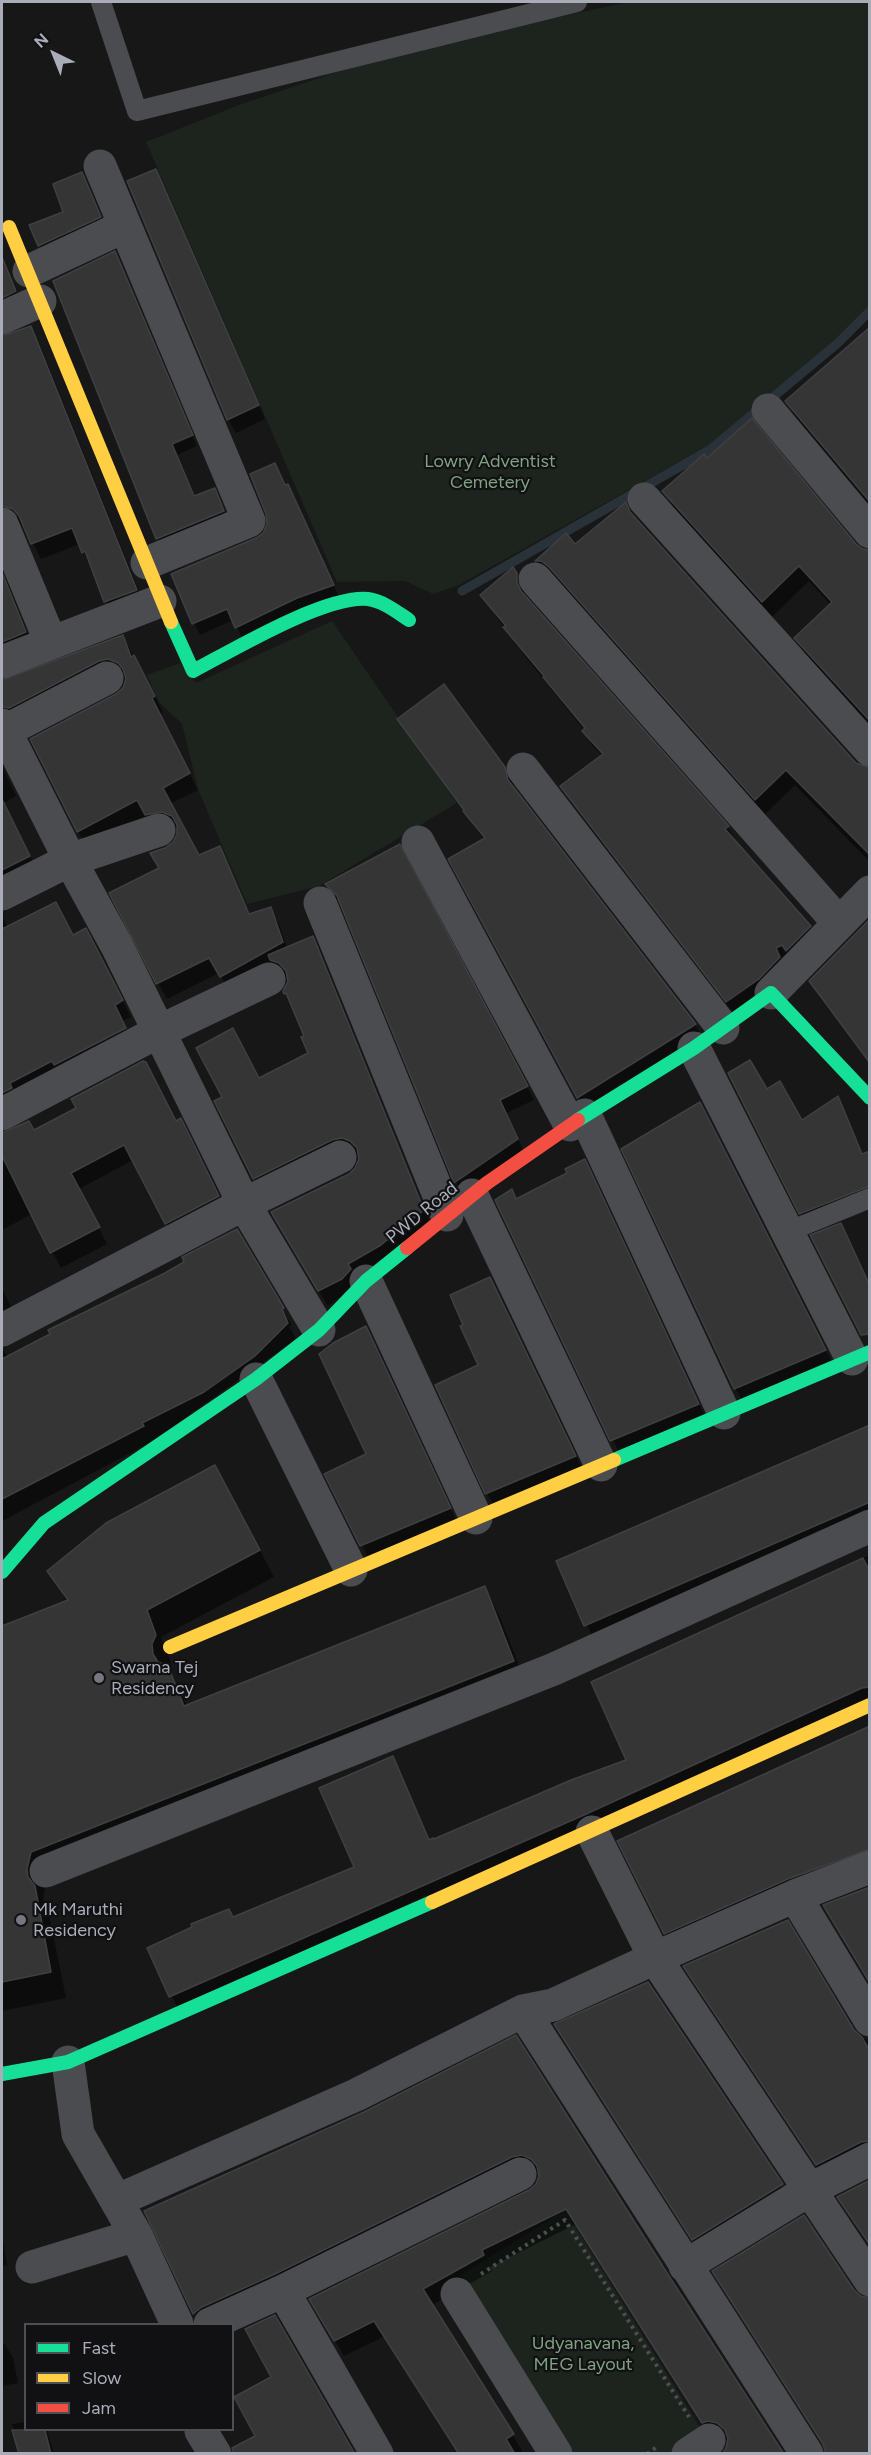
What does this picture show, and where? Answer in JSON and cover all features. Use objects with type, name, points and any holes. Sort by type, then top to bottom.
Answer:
[{"type":"street","points":[[100,166],[249,520],[147,563]]},
{"type":"street","points":[[29,271],[125,226]]},
{"type":"street","points":[[9,227],[83,401],[160,601],[193,671],[279,627],[341,602],[368,599],[390,608],[409,620]]},
{"type":"street","points":[[2,318],[40,302]]},
{"type":"street","points":[[768,410],[870,532]]},
{"type":"street","points":[[644,499],[870,750]]},
{"type":"street","points":[[2,524],[51,643]]},
{"type":"street","points":[[535,579],[839,923]]},
{"type":"street","points":[[2,662],[160,601]]},
{"type":"street","points":[[107,678],[3,728],[117,946],[244,1204],[318,1330]]},
{"type":"street","points":[[523,769],[723,1028]]},
{"type":"street","points":[[2,894],[70,860],[159,830]]},
{"type":"street","points":[[418,842],[577,1120],[724,1413]]},
{"type":"street","points":[[870,892],[771,993],[870,1098]]},
{"type":"street","points":[[320,903],[447,1215]]},
{"type":"street","points":[[2,1114],[158,1032],[269,979]]},
{"type":"street","name":"PWD Road","points":[[2,1572],[44,1523],[256,1379],[318,1330],[366,1281],[472,1195],[577,1120],[694,1048],[771,993]]},
{"type":"street","points":[[170,1647],[861,1355],[787,1232],[694,1048]]},
{"type":"street","points":[[2,1330],[244,1204],[340,1157]]},
{"type":"street","points":[[472,1195],[601,1466]]},
{"type":"street","points":[[366,1281],[476,1518]]},
{"type":"street","points":[[256,1379],[351,1570]]},
{"type":"street","points":[[12,1536],[44,1523]]},
{"type":"street","points":[[46,1871],[555,1669],[870,1526]]},
{"type":"street","points":[[2,2074],[68,2062],[592,1832],[870,1705]]},
{"type":"street","points":[[592,1832],[655,1958],[870,2280]]},
{"type":"street","points":[[118,2200],[356,2095],[523,2011],[553,2005],[795,1896],[870,1867]]},
{"type":"street","points":[[795,1896],[870,2020]]},
{"type":"street","points":[[523,2011],[807,2454]]},
{"type":"street","points":[[68,2062],[78,2134],[118,2200],[176,2323]]},
{"type":"street","points":[[685,2266],[811,2189],[870,2158]]},
{"type":"street","points":[[214,2323],[520,2174]]},
{"type":"street","points":[[32,2267],[136,2235]]},
{"type":"street","points":[[464,2287],[556,2454]]},
{"type":"street","points":[[283,2291],[377,2454]]},
{"type":"lane","points":[[101,2],[137,111],[577,2]]},
{"type":"lane","points":[[787,1232],[870,1198]]},
{"type":"path","points":[[464,2287],[565,2220],[688,2440],[647,2454]]},
{"type":"green space","name":"Lowry Adventist Cemetery","points":[[629,2],[869,2],[869,306],[834,341],[718,440],[459,585],[433,594],[405,581],[337,582],[146,142],[239,105],[402,50]]},
{"type":"green space","points":[[332,621],[457,803],[319,886],[247,904],[198,789],[182,724],[159,702],[147,675],[180,663],[196,683]]},
{"type":"green space","name":"Udyanavana, MEG Layout","points":[[565,2210],[704,2434],[672,2453],[573,2453],[461,2275]]},
{"type":"building","points":[[156,169],[259,405],[227,420],[127,181]]},
{"type":"building","points":[[82,172],[101,217],[38,246],[29,225],[63,212],[53,184]]},
{"type":"building","points":[[115,251],[193,435],[172,444],[194,496],[215,488],[224,511],[156,539],[53,281]]},
{"type":"building","points":[[2,257],[16,291],[2,298]]},
{"type":"building","points":[[31,326],[137,590],[104,602],[85,551],[82,553],[72,528],[31,544],[19,516],[13,509],[2,506],[2,336]]},
{"type":"building","points":[[870,327],[870,502],[785,401]]},
{"type":"building","points":[[752,418],[856,544],[863,549],[870,550],[870,721],[794,638],[832,602],[799,566],[762,602],[662,491],[704,454],[707,458]]},
{"type":"building","points":[[275,463],[285,485],[288,484],[334,585],[297,598],[235,628],[227,609],[192,624],[171,574],[263,533],[267,524],[266,514],[250,474]]},
{"type":"building","points":[[626,502],[630,512],[856,763],[870,768],[870,855],[786,770],[755,800],[549,567],[541,561],[535,561],[566,533],[575,544]]},
{"type":"building","points":[[513,567],[517,573],[517,582],[521,591],[729,826],[725,829],[811,926],[786,951],[782,945],[776,948],[780,957],[759,979],[726,1002],[560,786],[603,754],[582,731],[585,728],[480,595]]},
{"type":"building","points":[[2,572],[26,632],[2,642]]},
{"type":"building","points":[[123,635],[131,657],[134,655],[155,696],[152,698],[190,773],[163,788],[199,855],[220,846],[249,914],[271,907],[283,942],[220,977],[209,958],[156,984],[109,893],[159,868],[150,853],[165,848],[173,842],[177,834],[177,825],[172,816],[162,812],[145,815],[137,800],[77,832],[30,739],[116,694],[123,688],[126,679],[123,669],[118,663],[108,659],[99,661],[9,708],[2,707],[2,680]]},
{"type":"building","points":[[444,684],[505,767],[508,780],[696,1024],[577,1098],[448,859],[485,838],[397,719]]},
{"type":"building","points":[[2,799],[30,856],[2,870]]},
{"type":"building","points":[[400,844],[528,1086],[500,1100],[518,1139],[454,1183],[337,896],[325,884]]},
{"type":"building","points":[[56,902],[73,935],[86,928],[123,1000],[115,1005],[126,1028],[54,1065],[52,1061],[10,1083],[12,1088],[2,1093],[2,929]]},
{"type":"building","points":[[870,919],[870,1063],[809,981]]},
{"type":"building","points":[[313,936],[424,1210],[381,1245],[348,1264],[351,1269],[342,1279],[318,1291],[271,1212],[349,1174],[359,1159],[357,1148],[350,1141],[342,1138],[332,1140],[253,1179],[214,1101],[222,1097],[196,1048],[233,1028],[259,1078],[308,1053],[301,1037],[304,1036],[286,993],[284,994],[283,991],[288,981],[286,971],[279,963],[270,960],[268,955]]},
{"type":"building","points":[[750,1060],[767,1089],[780,1081],[802,1120],[838,1096],[862,1154],[870,1151],[870,1186],[799,1214],[728,1073]]},
{"type":"building","points":[[143,1061],[146,1062],[176,1121],[181,1118],[219,1196],[165,1224],[124,1145],[71,1173],[100,1227],[50,1253],[2,1156],[2,1133],[29,1121],[34,1130],[76,1108],[71,1099]]},
{"type":"building","points":[[700,1102],[826,1350],[734,1389],[621,1149]]},
{"type":"building","points":[[585,1159],[699,1404],[610,1441],[495,1200],[512,1189],[516,1199],[567,1173],[565,1169]]},
{"type":"building","points":[[841,1223],[870,1286],[870,1334],[861,1335],[810,1235]]},
{"type":"building","points":[[237,1229],[284,1308],[282,1309],[288,1323],[255,1356],[204,1392],[142,1423],[144,1426],[2,1499],[2,1359],[50,1334],[48,1330],[163,1274],[184,1262],[182,1257]]},
{"type":"building","points":[[490,1277],[576,1456],[485,1494],[435,1385],[478,1365],[460,1326],[463,1325],[450,1295]]},
{"type":"building","points":[[366,1326],[451,1508],[360,1546],[324,1474],[366,1454],[319,1354],[333,1343]]},
{"type":"building","points":[[870,1425],[870,1502],[584,1626],[556,1561]]},
{"type":"building","points":[[215,1465],[260,1550],[147,1610],[156,1635],[152,1644],[153,1654],[158,1662],[168,1666],[184,1706],[485,1586],[514,1661],[31,1852],[27,1869],[28,1877],[35,1886],[51,1972],[2,1982],[2,1626],[68,1600],[47,1571],[106,1523]]},
{"type":"building","points":[[863,1558],[870,1572],[870,1687],[862,1688],[584,1815],[169,1997],[147,1948],[192,1927],[191,1924],[229,1909],[233,1917],[354,1867],[319,1788],[393,1756],[429,1840],[571,1780],[626,1760],[591,1682]]},
{"type":"building","points":[[870,1726],[870,1849],[788,1879],[664,1934],[617,1841]]},
{"type":"building","points":[[870,1887],[870,1983],[823,1905]]},
{"type":"building","points":[[788,1920],[854,2030],[862,2037],[870,2051],[870,2141],[861,2142],[816,2165],[683,1966]]},
{"type":"building","points":[[648,1982],[783,2184],[692,2240],[554,2024]]},
{"type":"building","points":[[516,2035],[784,2454],[722,2454],[728,2439],[725,2430],[717,2423],[708,2421],[702,2423],[566,2209],[482,2250],[484,2255],[423,2289],[514,2434],[506,2439],[515,2454],[459,2454],[374,2321],[334,2341],[309,2299],[529,2190],[536,2184],[539,2176],[537,2166],[531,2159],[522,2155],[512,2157],[275,2274],[202,2307],[193,2314],[144,2211],[364,2112]]},
{"type":"building","points":[[870,2180],[870,2245],[837,2197]]},
{"type":"building","points":[[804,2215],[854,2290],[861,2296],[870,2298],[870,2454],[826,2454],[823,2444],[712,2271]]},
{"type":"building","points":[[275,2315],[355,2454],[234,2454],[232,2448],[255,2436],[234,2397],[271,2377],[245,2329]]},
{"type":"building","points":[[12,2430],[45,2431],[51,2454],[19,2454]]},
{"type":"waterway","points":[[462,591],[711,449],[838,343],[870,311]]},
{"type":"traffic: fast","points":[[171,622],[193,671],[304,614],[350,600],[374,600],[390,607],[409,620]]},
{"type":"traffic: fast","points":[[578,1120],[694,1048],[771,993],[870,1098]]},
{"type":"traffic: fast","points":[[2,1572],[44,1523],[256,1379],[319,1330],[366,1281],[407,1248]]},
{"type":"traffic: fast","points":[[614,1460],[870,1352]]},
{"type":"traffic: fast","points":[[2,2074],[68,2062],[432,1902]]},
{"type":"traffic: slow","points":[[9,227],[171,622]]},
{"type":"traffic: slow","points":[[170,1647],[614,1460]]},
{"type":"traffic: slow","points":[[432,1902],[870,1705]]},
{"type":"traffic: jam","points":[[407,1248],[487,1183],[578,1120]]},
{"type":"place","name":"Swarna Tej Residency","points":[[99,1678]]},
{"type":"place","name":"Mk Maruthi Residency","points":[[21,1920]]}]
